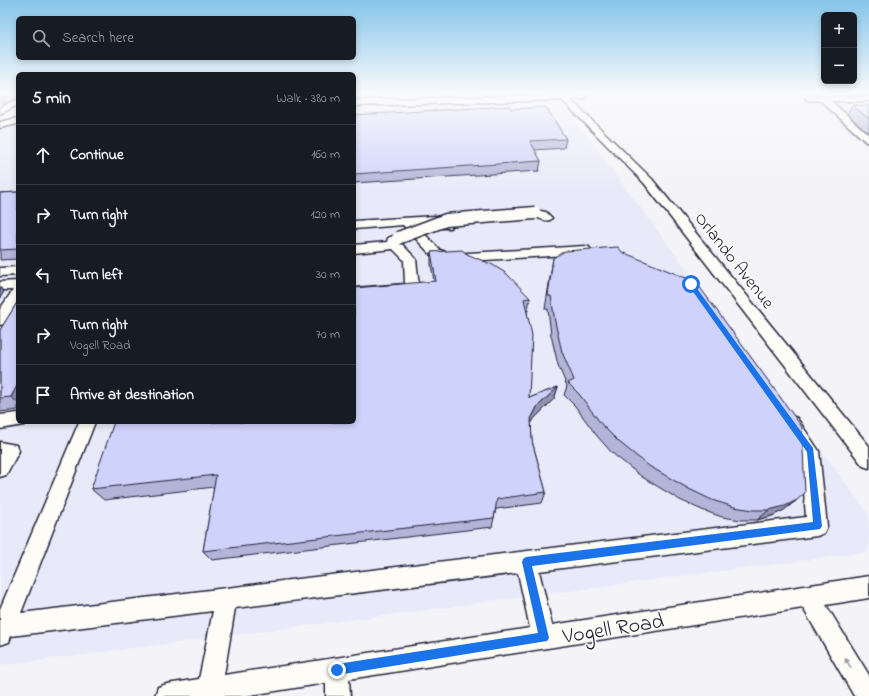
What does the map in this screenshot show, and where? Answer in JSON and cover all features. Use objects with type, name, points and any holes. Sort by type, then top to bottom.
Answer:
[{"type":"street","name":"Orlando Avenue","points":[[592,125],[648,181],[869,460]]},
{"type":"street","points":[[853,125],[869,140]]},
{"type":"street","points":[[356,247],[446,220],[541,215]]},
{"type":"street","points":[[403,233],[435,219],[446,226]]},
{"type":"street","points":[[356,225],[403,233],[436,253],[450,258],[604,249]]},
{"type":"street","points":[[356,293],[412,288],[410,259],[403,233]]},
{"type":"street","points":[[0,272],[16,271]]},
{"type":"street","points":[[0,286],[16,285]]},
{"type":"street","points":[[0,320],[16,295]]},
{"type":"street","points":[[2,631],[226,599],[817,526],[810,451],[783,412]]},
{"type":"street","points":[[0,422],[16,420]]},
{"type":"street","points":[[2,631],[86,424]]},
{"type":"street","points":[[0,450],[10,451],[0,469]]},
{"type":"street","points":[[526,562],[544,638]]},
{"type":"street","name":"Vogell Road","points":[[167,696],[209,693],[337,670],[869,587]]},
{"type":"street","points":[[808,596],[868,696]]},
{"type":"street","points":[[209,693],[226,599]]},
{"type":"street","points":[[337,670],[338,696]]},
{"type":"shaded area","points":[[16,125],[16,424],[356,424],[356,125],[579,125],[869,514],[869,552],[0,666],[0,129]]},
{"type":"shaded area","points":[[837,125],[869,125],[869,147]]},
{"type":"building","points":[[356,125],[558,125],[566,139],[530,141],[541,161],[356,174]]},
{"type":"building","points":[[16,192],[16,249],[0,250],[0,193]]},
{"type":"building","points":[[618,247],[622,252],[696,282],[802,427],[805,493],[797,500],[785,506],[769,510],[753,510],[734,507],[712,500],[689,489],[649,466],[619,442],[602,425],[579,394],[568,383],[574,380],[562,352],[551,296],[548,296],[553,258],[565,251]]},
{"type":"building","points":[[462,250],[467,254],[493,265],[507,274],[530,298],[524,299],[532,335],[529,398],[558,387],[537,407],[531,419],[532,441],[546,492],[497,499],[494,518],[203,551],[216,475],[91,489],[113,424],[356,424],[356,288],[436,281],[431,252]]},
{"type":"building","points":[[16,304],[16,388],[11,397],[0,398],[0,330]]},
{"type":"route","points":[[337,670],[544,638],[526,562],[817,526],[810,451],[691,284]]}]
